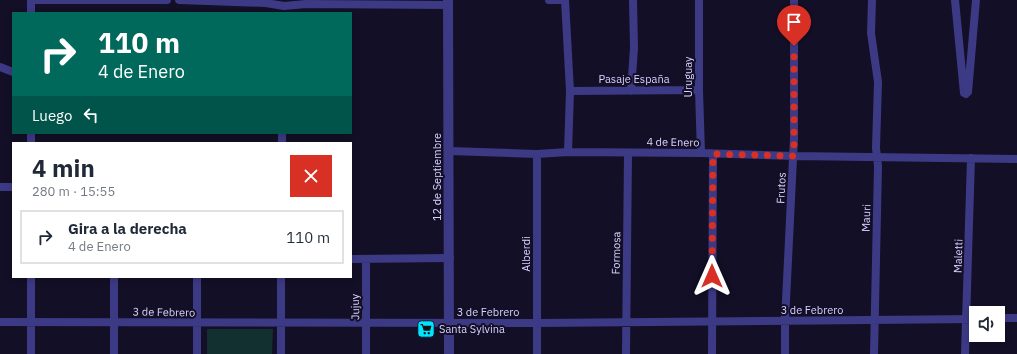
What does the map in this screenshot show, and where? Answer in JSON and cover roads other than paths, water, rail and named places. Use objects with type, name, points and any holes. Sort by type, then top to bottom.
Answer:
[{"type":"street","points":[[31,12],[31,0],[167,0]]},
{"type":"street","points":[[179,0],[266,3],[284,9],[307,2],[448,3]]},
{"type":"street","points":[[549,0],[560,0]]},
{"type":"street","points":[[565,0],[570,91],[568,152]]},
{"type":"street","points":[[632,90],[634,48],[633,0]]},
{"type":"street","name":"Uruguay","points":[[699,0],[701,153]]},
{"type":"street","name":"Frutos","points":[[785,354],[785,321],[794,156],[794,0]]},
{"type":"street","name":"Mauri","points":[[872,0],[871,33],[878,82],[878,166],[874,354]]},
{"type":"street","points":[[955,0],[964,93],[966,94],[968,93],[976,0]]},
{"type":"street","name":"12 de Septiembre","points":[[448,3],[450,258],[449,354]]},
{"type":"street","points":[[0,67],[12,72]]},
{"type":"street","name":"Pasaje España","points":[[570,91],[699,90]]},
{"type":"street","name":"4 de Enero","points":[[449,151],[537,154],[568,152],[701,153],[794,156],[1017,159]]},
{"type":"street","name":"Formosa","points":[[626,354],[628,153]]},
{"type":"street","name":"Alberdi","points":[[537,154],[537,354]]},
{"type":"street","points":[[712,354],[713,154]]},
{"type":"street","name":"Maletti","points":[[965,354],[971,158]]},
{"type":"street","points":[[0,187],[12,187]]},
{"type":"street","points":[[352,259],[450,258]]},
{"type":"street","name":"Jujuy","points":[[366,259],[366,354]]},
{"type":"street","points":[[31,354],[32,278]]},
{"type":"street","points":[[114,278],[114,354]]},
{"type":"street","points":[[197,278],[197,354]]},
{"type":"street","points":[[281,278],[281,354]]},
{"type":"street","points":[[1005,318],[1017,318]]},
{"type":"street","name":"3 de Febrero","points":[[0,322],[626,323],[966,319]]},
{"type":"place","name":"Santa Sylvina","points":[[426,329]]}]
